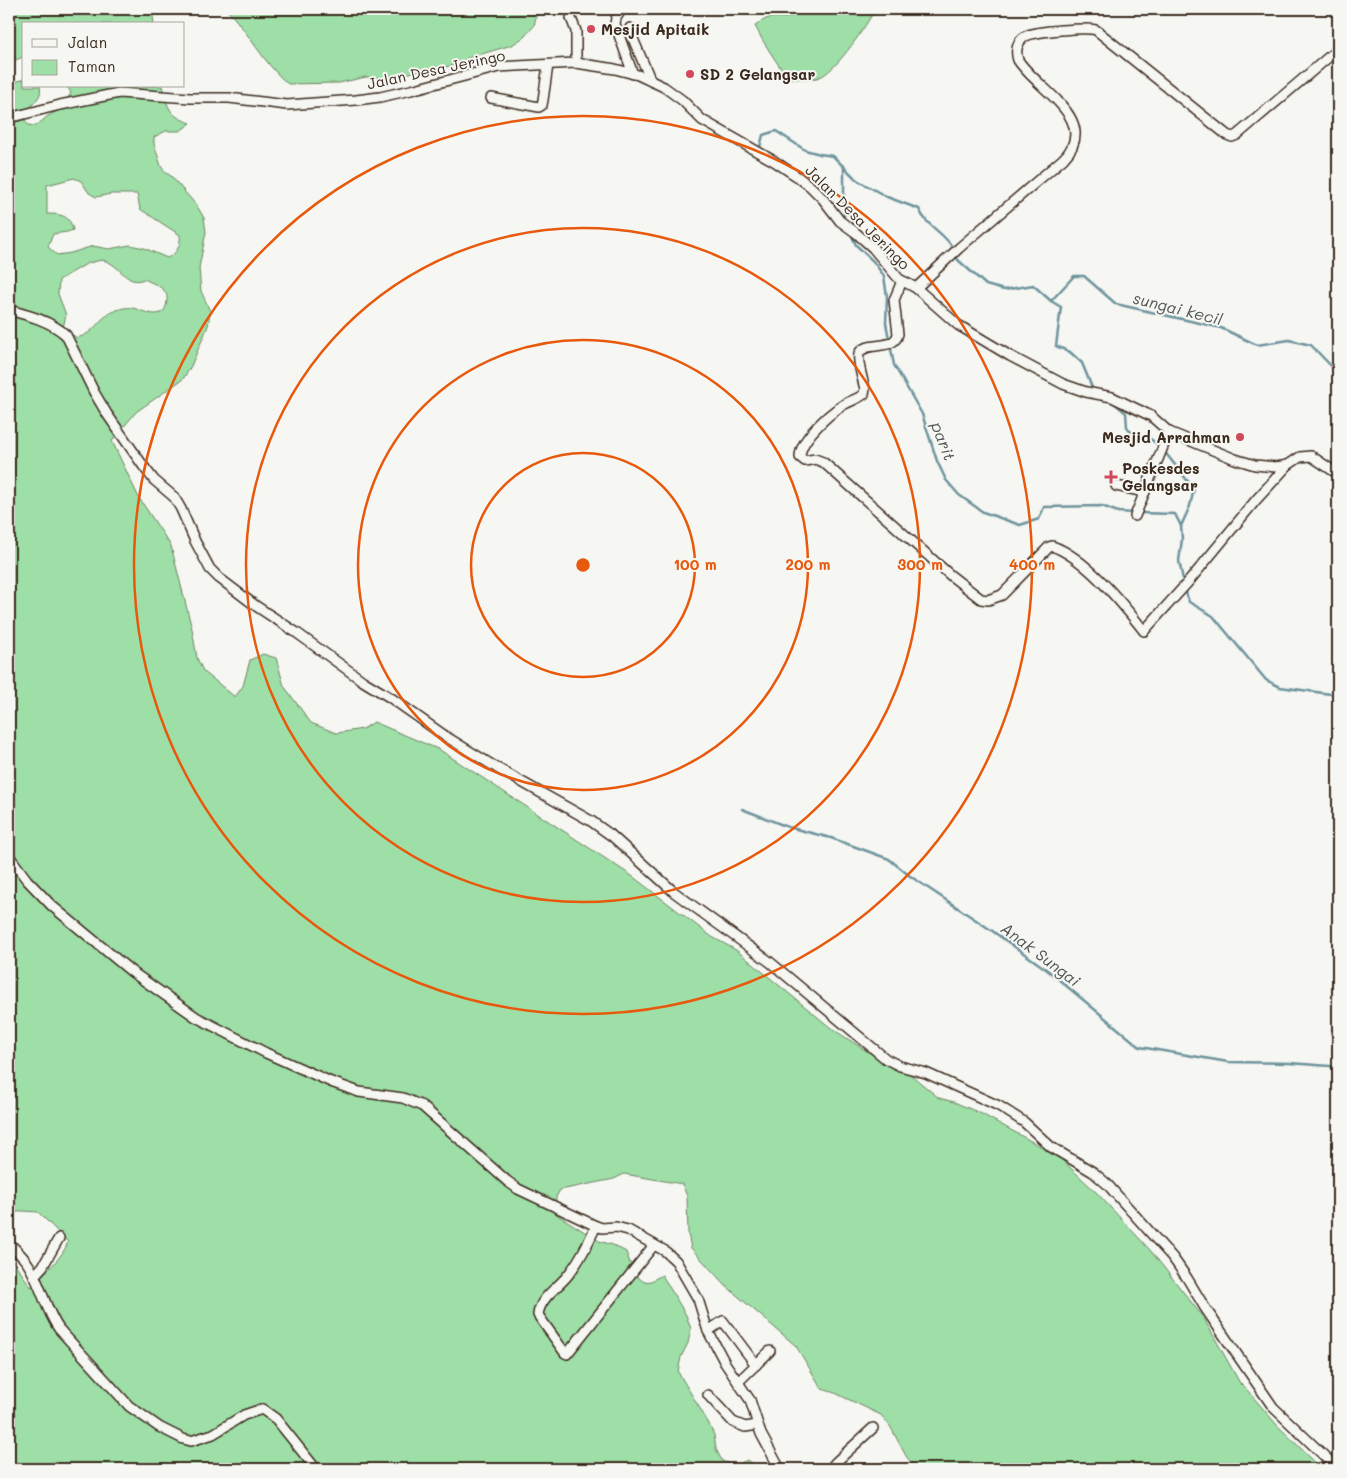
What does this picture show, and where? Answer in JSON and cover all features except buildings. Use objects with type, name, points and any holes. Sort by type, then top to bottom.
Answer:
[{"type":"street","points":[[620,12],[615,24],[642,77]]},
{"type":"street","points":[[571,18],[576,31],[576,64]]},
{"type":"street","points":[[630,28],[642,77]]},
{"type":"street","points":[[916,288],[1070,151],[1074,141],[1074,125],[1070,115],[1018,60],[1017,48],[1020,42],[1027,36],[1082,28],[1096,30],[1227,135],[1232,137],[1237,135],[1338,48]]},
{"type":"street","name":"Jalan Desa Jeringo","points":[[9,118],[119,93],[190,98],[229,98],[287,105],[356,100],[411,90],[499,67],[576,64],[607,67],[642,77],[676,95],[702,120],[770,158],[805,182],[823,199],[840,221],[873,248],[902,281],[916,288],[958,325],[993,347],[1063,384],[1086,392],[1112,397],[1151,416],[1170,432],[1249,463],[1268,466],[1288,465],[1300,457],[1311,456],[1338,474]]},
{"type":"street","points":[[492,98],[539,107],[542,105],[548,65]]},
{"type":"street","points":[[902,281],[894,300],[898,336],[890,343],[861,351],[859,358],[864,394],[836,410],[822,422],[805,444],[800,452],[800,456],[805,461],[815,459],[823,462],[955,580],[982,599],[988,600],[1002,595],[1052,546],[1067,554],[1088,570],[1127,609],[1144,631],[1288,465]]},
{"type":"street","points":[[9,310],[42,321],[61,330],[66,335],[107,414],[144,468],[154,480],[174,497],[210,569],[219,578],[363,681],[445,736],[591,821],[612,836],[674,892],[770,962],[886,1059],[900,1066],[926,1073],[999,1106],[1024,1122],[1051,1147],[1093,1172],[1126,1204],[1174,1258],[1205,1308],[1273,1407],[1338,1469]]},
{"type":"street","points":[[1135,516],[1170,432]]},
{"type":"street","points":[[1116,486],[1145,492]]},
{"type":"street","points":[[9,856],[38,894],[52,906],[132,972],[196,1016],[266,1053],[331,1082],[359,1092],[404,1098],[422,1106],[506,1182],[596,1226],[602,1228],[623,1228],[670,1254],[698,1299],[708,1331],[754,1408],[758,1425],[780,1469]]},
{"type":"street","points":[[596,1226],[569,1274],[547,1296],[538,1309],[538,1315],[564,1353],[568,1354],[654,1245]]},
{"type":"street","points":[[34,1276],[44,1266],[59,1238]]},
{"type":"street","points":[[9,1243],[29,1264],[52,1318],[71,1343],[93,1365],[116,1394],[130,1406],[159,1427],[178,1437],[191,1441],[213,1434],[244,1415],[262,1409],[276,1419],[316,1469]]},
{"type":"street","points":[[708,1331],[723,1321],[756,1366]]},
{"type":"street","points":[[738,1382],[770,1351]]},
{"type":"street","points":[[708,1395],[733,1422],[744,1427],[758,1425]]},
{"type":"street","points":[[830,1469],[874,1428]]},
{"type":"green space","points":[[9,9],[152,9],[154,22],[22,22],[22,57],[17,60],[9,60]]},
{"type":"green space","points":[[226,9],[536,9],[537,12],[534,26],[524,37],[512,45],[468,58],[456,65],[380,78],[366,77],[339,83],[288,84],[271,67],[242,27]]},
{"type":"green space","points":[[800,9],[875,9],[852,46],[829,71],[822,76],[814,78],[787,78],[755,26],[766,19],[791,16]]},
{"type":"green space","points":[[22,80],[22,88],[40,88],[39,96],[30,107],[25,120],[28,125],[36,126],[48,116],[61,109],[71,93],[68,88],[163,88],[170,110],[178,117],[191,123],[180,131],[166,131],[154,137],[154,144],[161,166],[165,172],[171,176],[197,206],[204,218],[206,232],[199,268],[201,291],[210,311],[208,326],[191,366],[183,379],[136,412],[112,441],[139,498],[171,546],[192,629],[197,658],[203,671],[235,697],[243,686],[250,660],[263,654],[276,658],[284,686],[311,723],[336,733],[363,729],[374,722],[440,750],[632,876],[712,937],[736,950],[831,1028],[893,1068],[900,1066],[939,1098],[980,1113],[1058,1156],[1097,1193],[1150,1250],[1203,1317],[1241,1385],[1241,1383],[1277,1425],[1322,1469],[916,1469],[906,1456],[890,1426],[881,1415],[835,1393],[822,1389],[796,1346],[725,1285],[691,1248],[688,1234],[687,1196],[682,1184],[624,1174],[614,1179],[560,1190],[556,1197],[556,1214],[599,1241],[613,1245],[626,1252],[634,1274],[644,1282],[651,1281],[662,1275],[686,1315],[691,1329],[678,1372],[708,1422],[714,1435],[716,1449],[722,1461],[735,1466],[747,1460],[759,1469],[9,1469],[9,1255],[31,1287],[57,1260],[68,1242],[38,1212],[23,1211],[10,1214],[9,84]],"holes":[[[74,178],[81,181],[89,193],[96,197],[111,194],[137,194],[140,209],[180,235],[180,242],[176,252],[167,258],[144,248],[130,245],[109,249],[93,246],[57,255],[48,247],[53,234],[73,230],[70,221],[64,216],[47,214],[47,185]],[[102,260],[109,262],[132,280],[144,279],[160,287],[167,297],[165,308],[158,314],[133,308],[119,309],[110,313],[84,336],[77,338],[63,328],[66,315],[58,294],[59,280],[88,263]]]},
{"type":"waterway","points":[[759,151],[763,135],[776,131],[805,150],[833,156],[857,180],[887,197],[919,209],[926,221],[946,239],[954,250]]},
{"type":"waterway","name":"parit","points":[[844,166],[844,218],[846,222]]},
{"type":"waterway","name":"parit","points":[[851,234],[856,245],[873,261],[884,276],[887,297],[886,323],[894,365],[922,414],[937,461],[946,480],[959,495],[983,512],[1020,525],[1039,519],[1044,507],[1102,506],[1118,512],[1133,513]]},
{"type":"waterway","name":"sungai kecil","points":[[956,255],[958,260],[986,285],[1004,290],[1033,285],[1061,307],[1056,346],[1070,352],[1082,363],[1093,390]]},
{"type":"waterway","name":"sungai kecil","points":[[1051,301],[1074,276],[1084,276],[1116,304],[1221,328],[1257,345],[1289,340],[1311,345],[1334,369],[1338,370]]},
{"type":"waterway","points":[[1113,402],[1126,413],[1127,427],[1134,435],[1149,438],[1161,447]]},
{"type":"waterway","points":[[1164,451],[1194,489],[1190,506],[1181,526],[1182,539],[1179,561],[1184,584]]},
{"type":"waterway","name":"parit","points":[[1139,513],[1175,514],[1181,526]]},
{"type":"waterway","points":[[1185,589],[1189,602],[1213,616],[1266,680],[1280,687],[1338,695]]},
{"type":"waterway","name":"Anak Sungai","points":[[742,809],[788,827],[831,838],[889,859],[910,876],[1046,969],[1140,1047],[1228,1062],[1289,1063],[1330,1066],[1338,1069]]},
{"type":"place","name":"Mesjid Apitaik","points":[[591,29]]},
{"type":"place","name":"SD 2 Gelangsar","points":[[690,74]]},
{"type":"place","name":"Mesjid Arrahman","points":[[1240,437]]},
{"type":"place","name":"Poskesdes Gelangsar","points":[[1111,477]]}]
